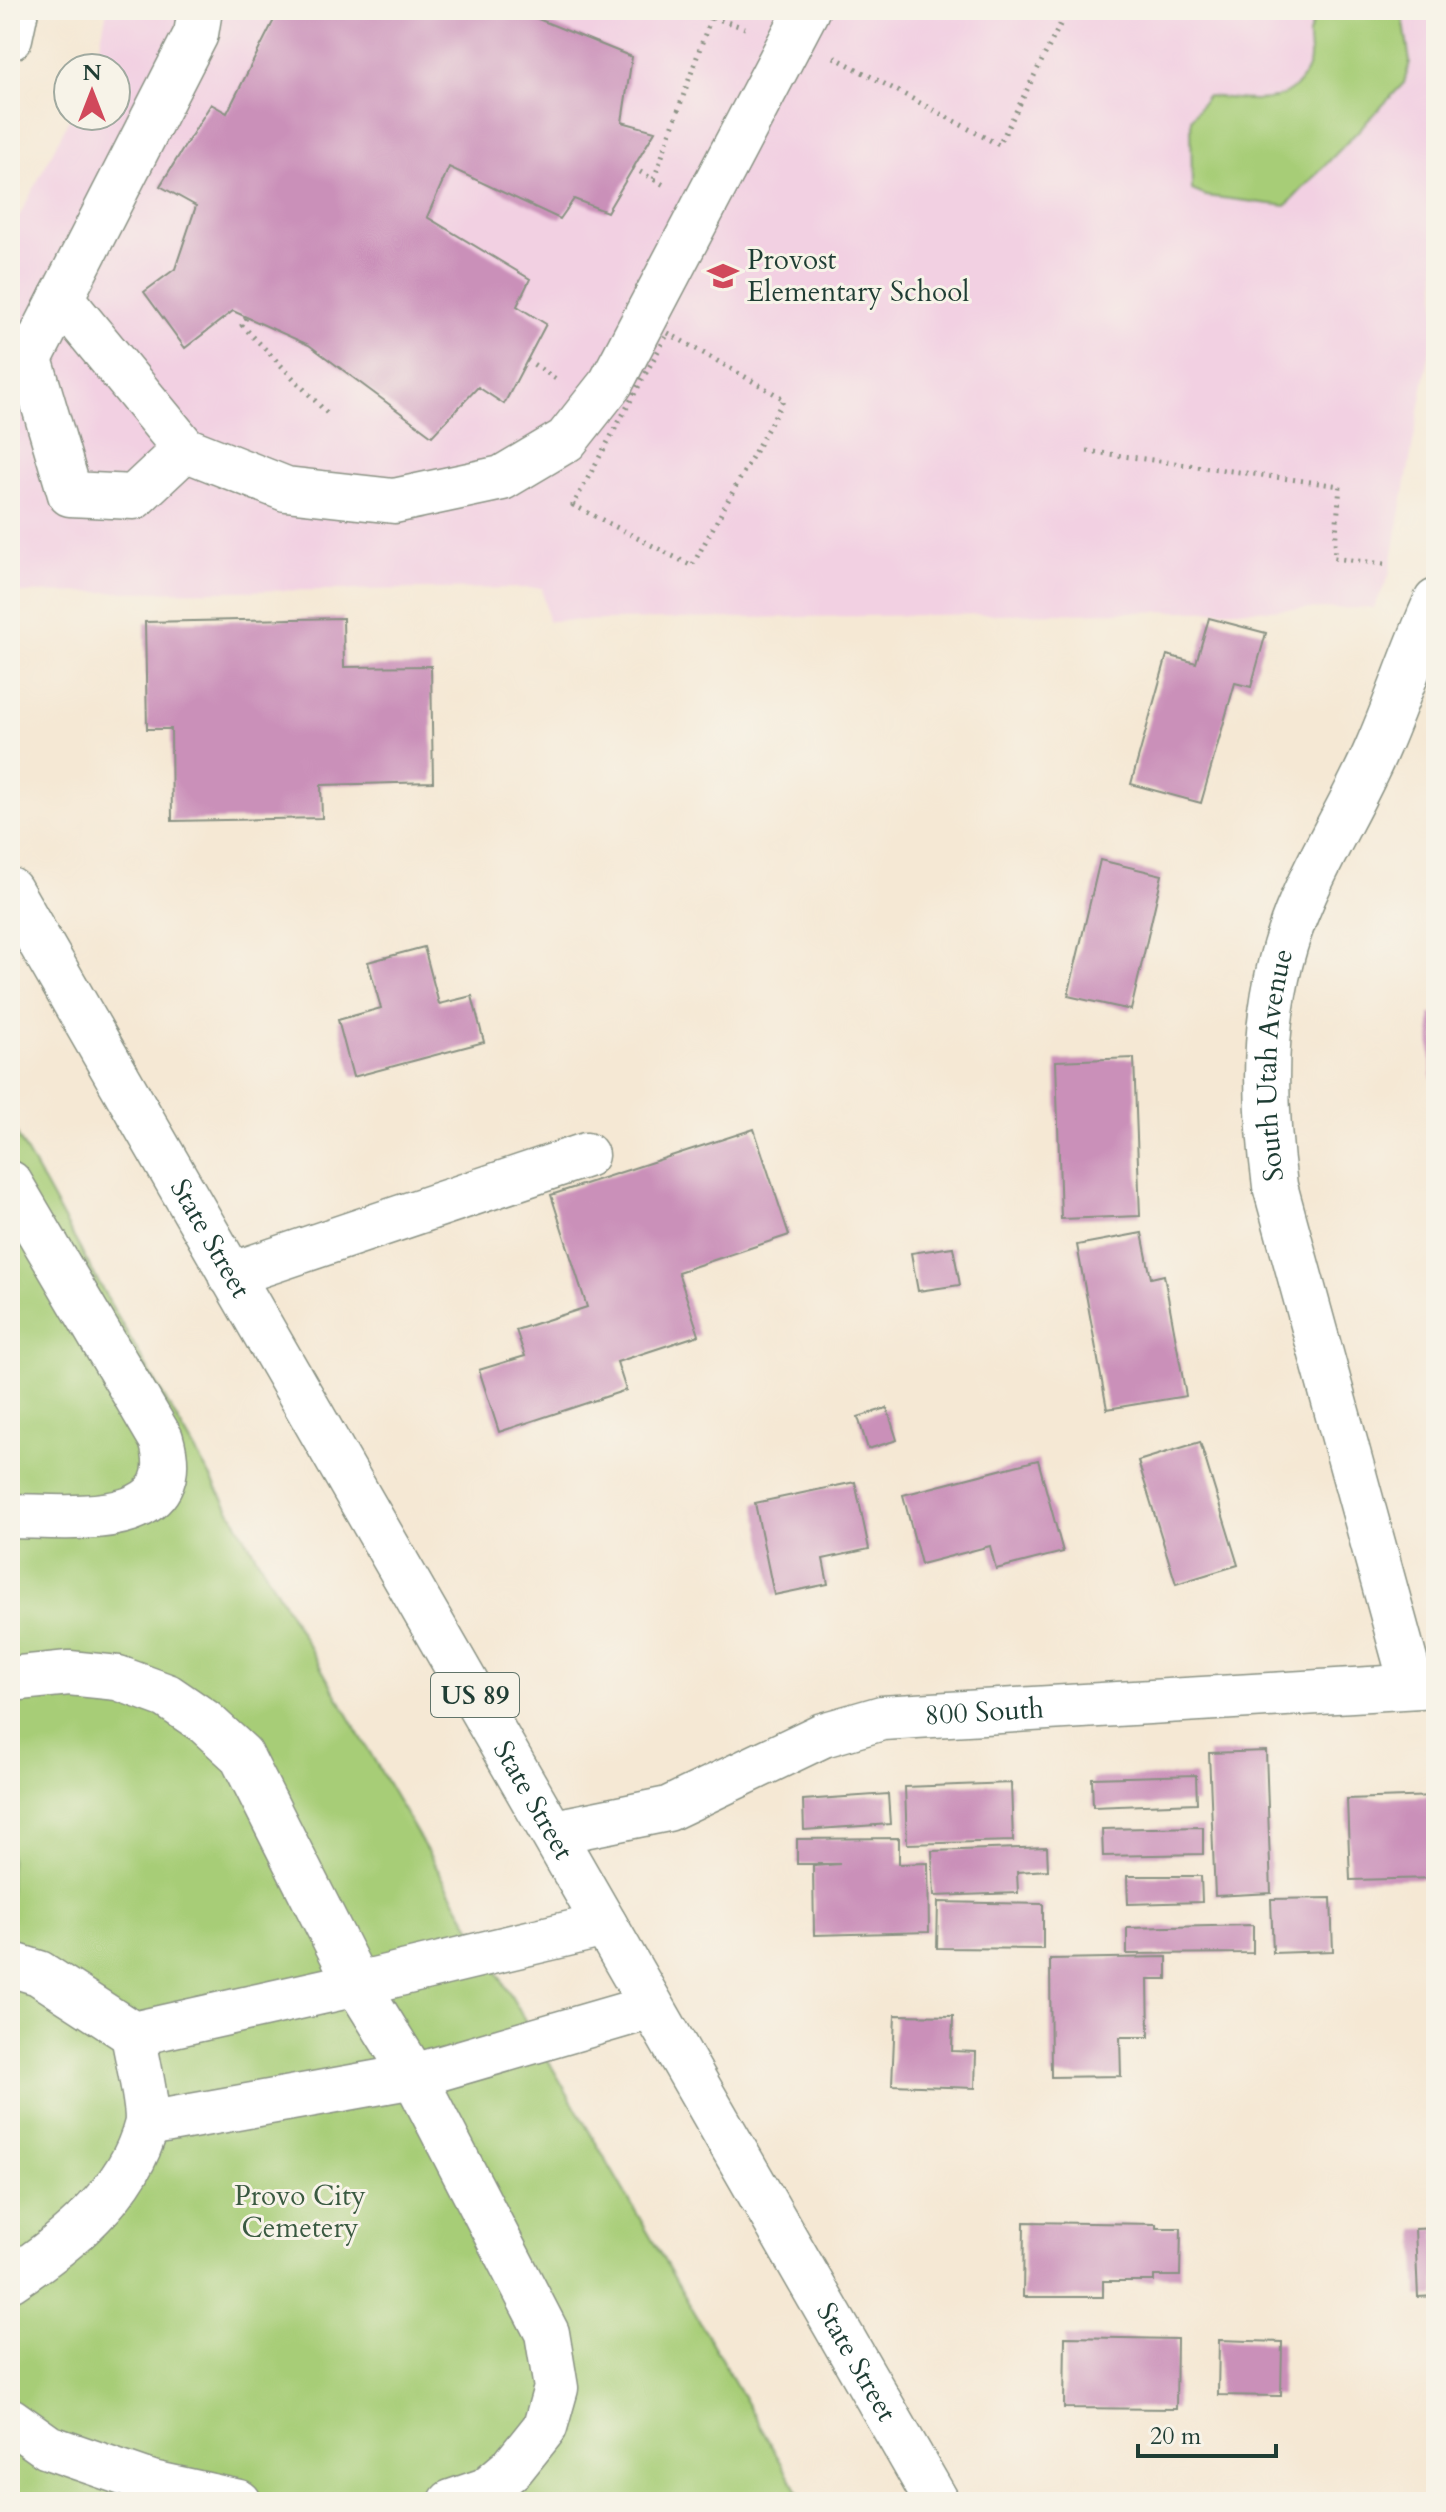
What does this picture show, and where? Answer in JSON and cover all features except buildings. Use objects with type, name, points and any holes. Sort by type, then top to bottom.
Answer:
[{"type":"street","points":[[10,38],[16,10]]},
{"type":"street","points":[[185,449],[134,497],[70,494],[30,359],[196,34],[200,10]]},
{"type":"street","points":[[61,298],[185,449],[286,489],[394,501],[502,478],[566,440],[611,383],[807,10]]},
{"type":"street","name":"South Utah Avenue","points":[[1424,1685],[1275,1186],[1265,1108],[1267,1031],[1281,962],[1296,917],[1377,749],[1433,613]]},
{"type":"street","name":"State Street","points":[[10,890],[937,2502]]},
{"type":"street","points":[[230,1275],[586,1155]]},
{"type":"street","points":[[10,1183],[161,1439],[167,1471],[164,1486],[143,1504],[106,1517],[10,1516]]},
{"type":"street","points":[[10,1679],[69,1673],[118,1678],[167,1696],[205,1722],[241,1755],[357,1984],[414,2076],[547,2333],[556,2388],[545,2427],[513,2467],[486,2490],[451,2502]]},
{"type":"street","name":"800 South","points":[[554,1832],[668,1809],[823,1735],[882,1718],[1424,1685]]},
{"type":"street","points":[[10,1964],[39,1973],[133,2034],[605,1925]]},
{"type":"street","points":[[147,2124],[414,2076],[651,2007]]},
{"type":"street","points":[[10,2280],[60,2247],[118,2185],[147,2124],[133,2034]]},
{"type":"street","points":[[10,2420],[48,2447],[152,2483],[239,2502]]},
{"type":"path","points":[[690,10],[757,32]]},
{"type":"path","points":[[821,50],[999,145],[1064,17],[1050,10]]},
{"type":"path","points":[[654,179],[711,17]]},
{"type":"path","points":[[633,168],[675,191]]},
{"type":"path","points":[[246,318],[242,325],[328,414]]},
{"type":"path","points":[[668,333],[784,399],[692,566],[573,505],[668,333]]},
{"type":"path","points":[[527,360],[560,381]]},
{"type":"path","points":[[1087,451],[1340,486],[1334,558],[1384,564]]},
{"type":"shaded area","name":"Provost Elementary School","points":[[107,10],[1436,10],[1436,317],[1389,576],[1374,608],[548,621],[542,588],[10,593],[10,234],[63,132],[132,132],[132,52],[98,52]]},
{"type":"green space","points":[[1318,10],[1402,10],[1410,62],[1404,83],[1286,206],[1206,196],[1192,190],[1191,119],[1207,96],[1266,99],[1291,90],[1309,65],[1309,34]]},
{"type":"green space","name":"Provo City Cemetery","points":[[10,1122],[116,1314],[804,2502],[10,2502]]},
{"type":"place","name":"Provost Elementary School","points":[[723,276]]}]
